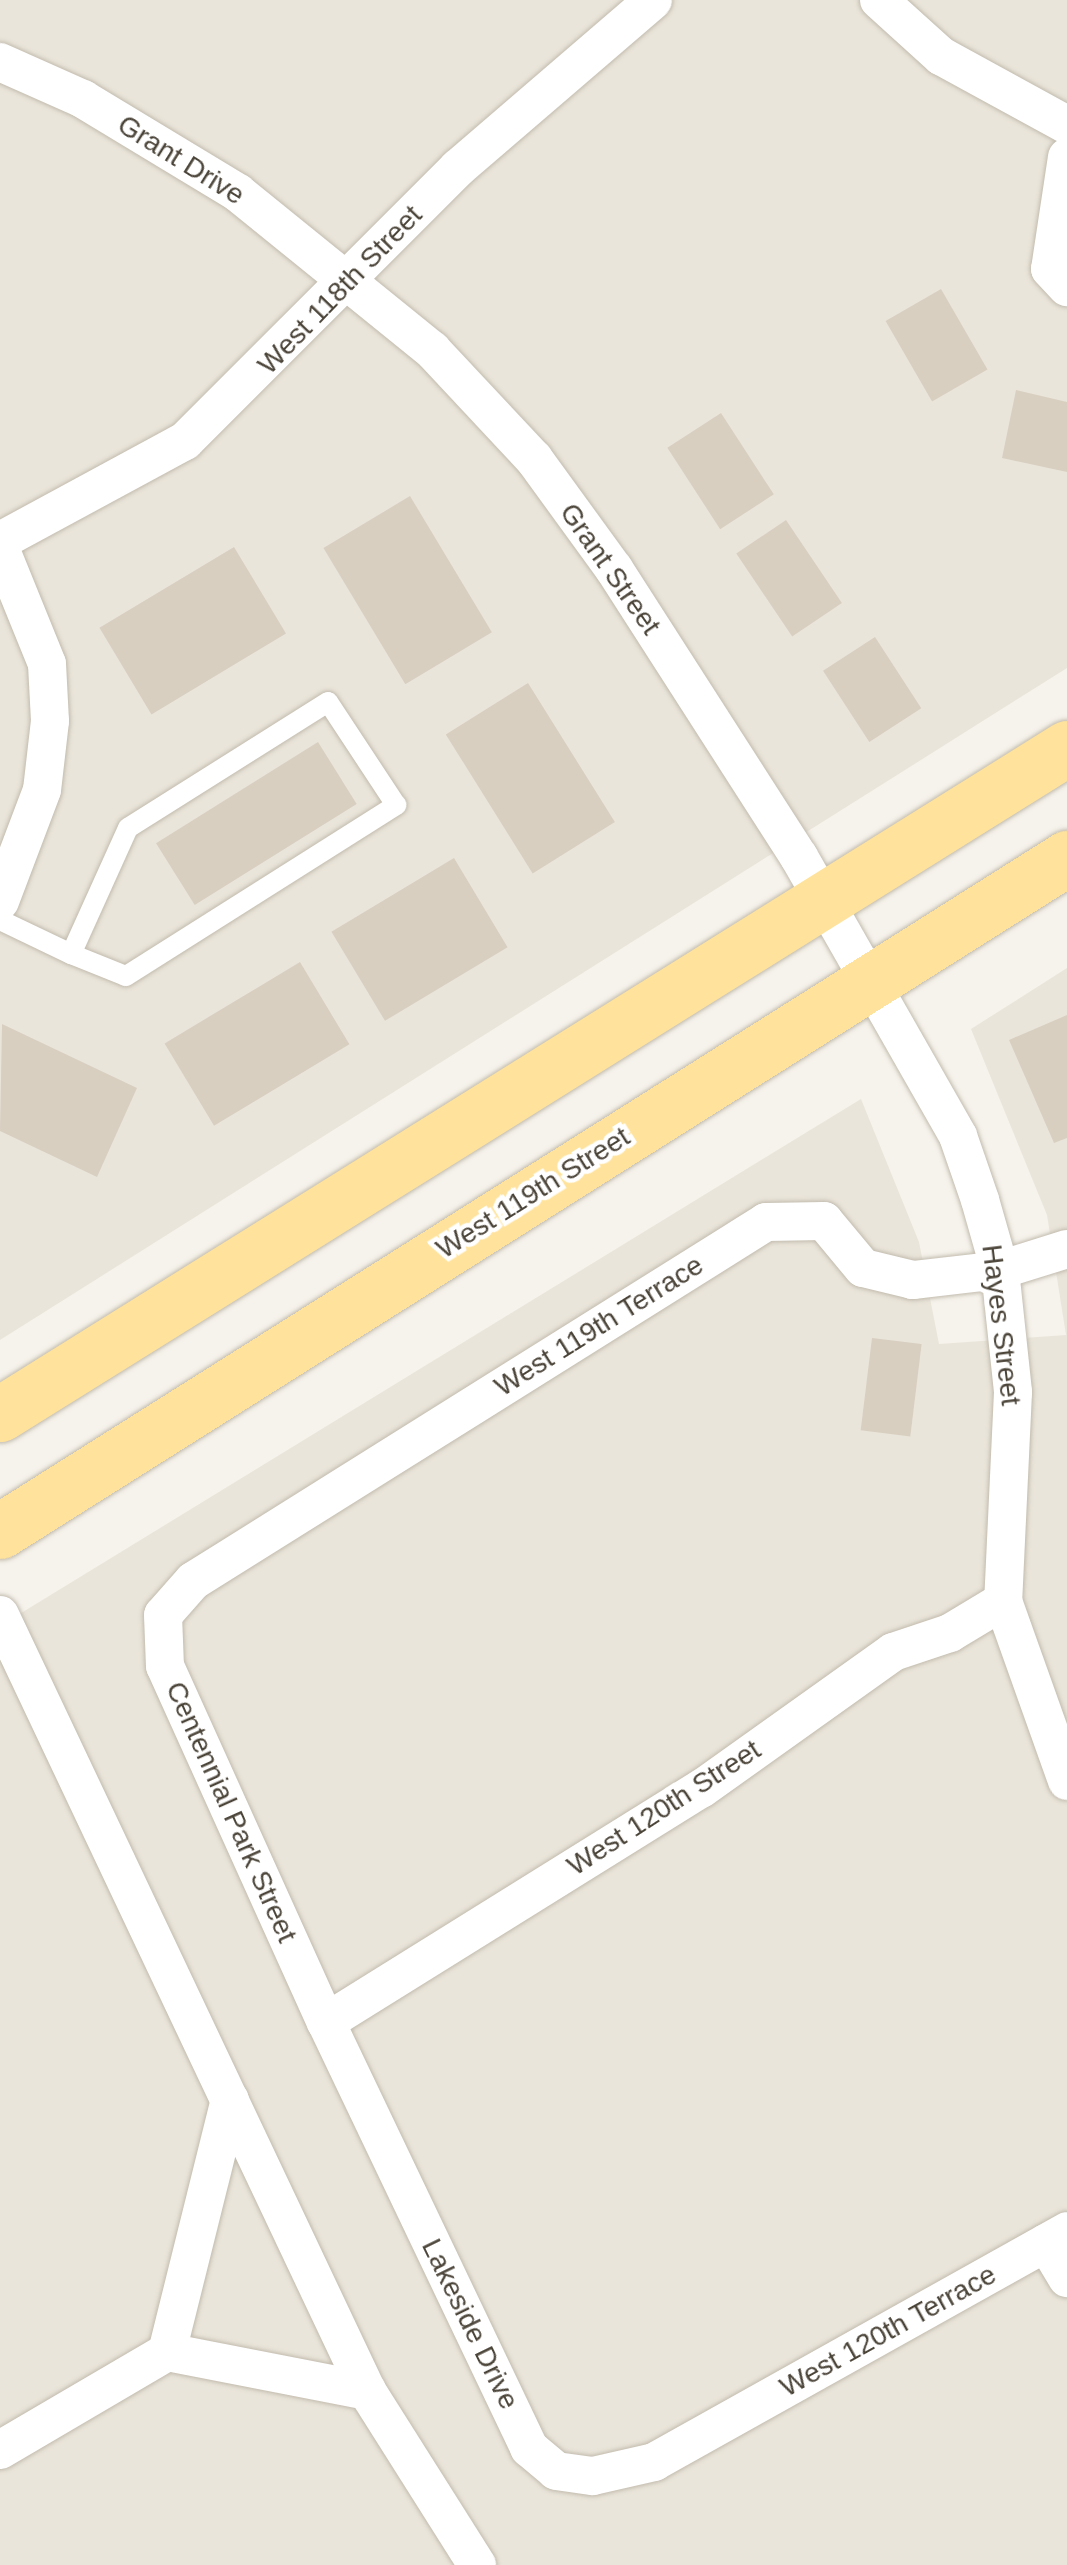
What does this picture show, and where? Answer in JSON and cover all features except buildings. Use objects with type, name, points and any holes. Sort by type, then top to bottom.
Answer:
[{"type":"main road","points":[[0,1414],[1067,748]]},
{"type":"main road","name":"West 119th Street","points":[[0,1531],[1067,858]]},
{"type":"street","name":"West 118th Street","points":[[0,544],[185,442],[458,168],[653,0]]},
{"type":"street","points":[[879,0],[941,56],[1067,125]]},
{"type":"street","name":"Grant Drive","points":[[0,62],[238,193],[350,279]]},
{"type":"street","points":[[1067,157],[1050,270],[1067,287]]},
{"type":"street","name":"Grant Street","points":[[350,279],[534,459],[823,897]]},
{"type":"street","points":[[0,544],[47,664],[50,720],[42,790],[0,901]]},
{"type":"street","name":"Hayes Street","points":[[823,897],[958,1136],[1000,1270],[1014,1392],[1003,1601],[1067,1782]]},
{"type":"street","name":"West 119th Terrace","points":[[163,1615],[193,1581],[766,1222],[824,1221],[863,1268],[912,1280],[1000,1270],[1067,1249]]},
{"type":"street","name":"West 120th Street","points":[[321,2012],[700,1789],[893,1652],[950,1633],[1003,1601]]},
{"type":"street","points":[[0,1615],[366,2391],[477,2565]]},
{"type":"street","name":"Centennial Park Street","points":[[163,1615],[166,1666],[321,2012]]},
{"type":"street","name":"Lakeside Drive","points":[[321,2012],[530,2448],[556,2471],[593,2476],[654,2462],[709,2431]]},
{"type":"street","points":[[166,2352],[230,2100]]},
{"type":"street","points":[[1056,2237],[1067,2278]]},
{"type":"street","name":"West 120th Terrace","points":[[709,2431],[1056,2237]]},
{"type":"street","points":[[0,2450],[166,2352],[366,2391]]},
{"type":"lane","points":[[0,920],[71,954],[126,976],[396,805],[328,702],[128,828],[71,954]]},
{"type":"shaded area","points":[[0,0],[1067,0],[1067,668],[0,1340]]},
{"type":"shaded area","points":[[1067,968],[1067,2565],[0,2565],[0,1626],[861,1099],[919,1242],[939,1344],[1066,1335],[1047,1215],[971,1029]]}]
